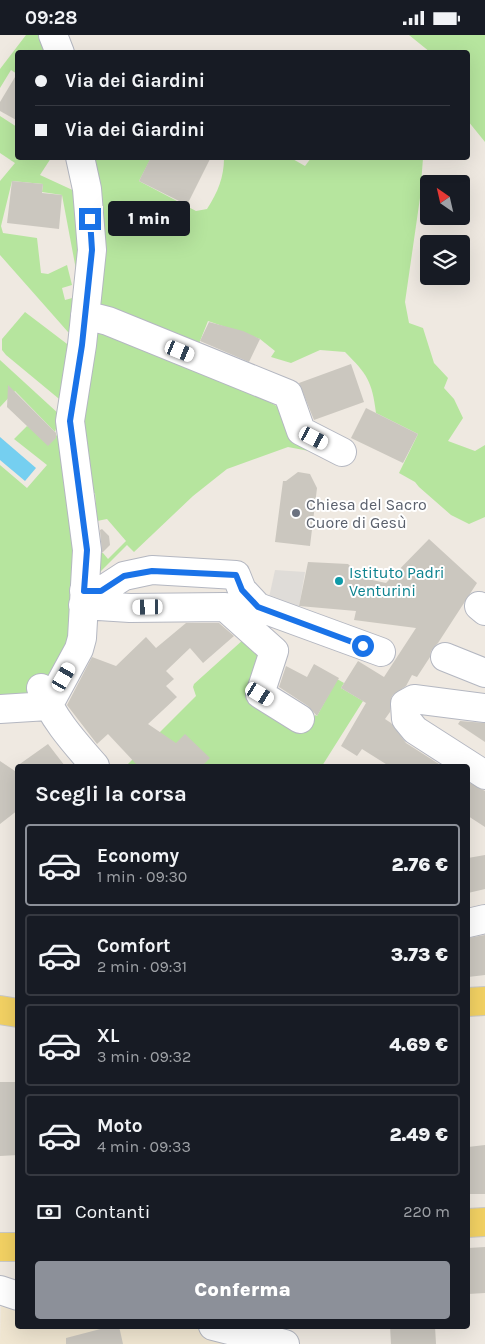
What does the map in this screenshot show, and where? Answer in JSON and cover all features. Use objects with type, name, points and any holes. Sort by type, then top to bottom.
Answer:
[{"type":"main road","points":[[470,1003],[485,1001]]},
{"type":"main road","points":[[0,1010],[15,1012]]},
{"type":"main road","points":[[470,1223],[485,1222]]},
{"type":"main road","points":[[0,1247],[15,1247]]},
{"type":"street","points":[[53,35],[59,50]]},
{"type":"street","points":[[0,709],[44,696],[79,649],[82,638],[87,550],[70,421],[92,250],[87,189],[81,160]]},
{"type":"street","points":[[85,315],[108,321],[288,394],[301,431],[342,452]]},
{"type":"street","points":[[83,598],[101,591],[124,576],[152,571],[236,575],[242,590],[258,607],[381,652]]},
{"type":"street","points":[[83,598],[130,607],[225,607],[274,651],[260,694],[300,719]]},
{"type":"street","points":[[445,657],[485,673]]},
{"type":"street","points":[[44,696],[67,733],[93,764]]},
{"type":"street","points":[[468,764],[415,730],[406,719],[405,704],[414,699],[483,705]]},
{"type":"street","points":[[470,765],[485,775]]},
{"type":"street","points":[[470,923],[485,919]]},
{"type":"street","points":[[0,1290],[15,1295]]},
{"type":"street","points":[[225,1329],[285,1344]]},
{"type":"shaded area","points":[[275,570],[305,572],[299,607],[268,602]]},
{"type":"shaded area","points":[[1,1304],[15,1308],[15,1329],[209,1329],[260,1344],[0,1344]]},
{"type":"green space","points":[[26,35],[43,35],[49,50],[15,50],[15,73],[11,70],[0,88],[0,69]]},
{"type":"green space","points":[[409,35],[485,35],[485,142],[470,123],[470,50],[428,50]]},
{"type":"green space","points":[[0,116],[15,126],[15,160],[50,160],[40,175],[79,193],[83,279],[77,275],[62,195],[42,192],[43,184],[12,181],[1,226],[3,233],[37,238],[41,273],[48,274],[67,265],[72,285],[62,288],[65,300],[76,297],[76,333],[68,332],[0,255],[0,181],[15,163],[0,153]]},
{"type":"green space","points":[[88,160],[150,160],[139,181],[196,211],[207,209],[214,197],[222,178],[224,160],[294,160],[305,166],[310,160],[423,160],[422,175],[420,175],[420,198],[405,302],[409,323],[423,328],[434,363],[448,378],[444,388],[454,399],[463,418],[448,441],[475,451],[485,445],[485,517],[469,524],[451,515],[415,482],[399,473],[418,434],[376,413],[373,393],[367,379],[359,366],[345,352],[320,350],[291,363],[271,357],[275,351],[260,339],[208,321],[196,351],[109,315],[97,299]]},
{"type":"green space","points":[[25,312],[75,350],[64,403],[2,350],[2,339]]},
{"type":"green space","points":[[107,328],[257,395],[280,408],[291,434],[291,440],[330,455],[288,447],[227,469],[193,496],[134,552],[127,545],[99,573],[90,554],[103,553],[108,559],[126,541],[107,519],[97,521],[95,493],[88,494],[83,429],[97,332]]},
{"type":"green space","points":[[0,360],[60,415],[55,432],[15,391],[0,407]]},
{"type":"green space","points":[[27,426],[51,438],[55,432],[64,452],[76,522],[70,646],[31,702],[0,699],[0,465],[27,488],[47,465],[14,439]]},
{"type":"green space","points":[[244,639],[262,660],[263,708],[304,732],[315,715],[317,716],[337,679],[344,683],[341,688],[363,701],[323,764],[128,764],[196,696],[194,684]]},
{"type":"water","points":[[0,437],[36,468],[25,481],[0,460]]},
{"type":"building","points":[[15,77],[15,119],[0,111],[0,102]]},
{"type":"building","points":[[150,160],[210,160],[187,205],[139,181]]},
{"type":"building","points":[[12,181],[43,184],[42,193],[62,195],[59,229],[7,223]]},
{"type":"building","points":[[209,322],[243,331],[260,339],[249,362],[200,341]]},
{"type":"building","points":[[351,364],[364,402],[314,420],[299,383]]},
{"type":"building","points":[[8,385],[56,433],[56,438],[48,446],[7,407]]},
{"type":"building","points":[[366,408],[418,434],[403,463],[351,438]]},
{"type":"building","name":"Chiesa del Sacro Cuore di Gesù","points":[[298,472],[310,474],[317,488],[310,546],[275,542],[283,481],[286,481]]},
{"type":"building","points":[[102,529],[109,536],[110,545],[102,553],[100,530]]},
{"type":"building","points":[[429,539],[477,583],[431,651],[430,657],[417,677],[412,675],[406,686],[392,696],[390,712],[385,719],[391,723],[406,743],[439,764],[386,764],[362,749],[357,756],[341,746],[366,703],[341,688],[358,661],[384,677],[416,628],[354,620],[356,611],[299,606],[308,562],[348,564],[363,578],[386,583]]},
{"type":"building","points":[[186,623],[219,623],[234,636],[203,663],[190,648],[166,671],[174,679],[166,686],[177,697],[148,724],[176,743],[185,734],[210,758],[204,764],[136,764],[108,734],[97,744],[67,705],[92,657],[116,666],[146,637],[156,648]]},
{"type":"building","points":[[314,664],[339,678],[317,716],[308,706],[279,687],[286,666],[307,677]]},
{"type":"building","points":[[460,721],[485,723],[485,742],[458,724]]},
{"type":"building","points":[[48,744],[63,764],[20,764]]},
{"type":"building","points":[[0,761],[15,771],[15,812],[0,824]]},
{"type":"building","points":[[470,783],[485,791],[485,827],[470,817]]},
{"type":"building","points":[[485,855],[485,889],[470,893],[470,858]]},
{"type":"building","points":[[485,935],[485,975],[470,977],[470,938]]},
{"type":"building","points":[[0,1082],[15,1082],[15,1155],[0,1156]]},
{"type":"building","points":[[485,1145],[485,1194],[470,1194],[470,1147]]},
{"type":"building","points":[[485,1247],[485,1293],[470,1294],[470,1248]]},
{"type":"building","points":[[100,1329],[120,1329],[123,1344],[66,1344],[66,1338]]},
{"type":"building","points":[[390,1329],[435,1329],[436,1344],[391,1344]]},
{"type":"place","name":"Chiesa del Sacro Cuore di Gesù","points":[[296,513]]},
{"type":"place","name":"Istituto Padri Venturini","points":[[339,581]]},
{"type":"route","points":[[90,219],[92,250],[82,345],[70,421],[87,550],[84,591],[101,591],[124,576],[152,571],[236,575],[242,590],[258,607],[363,646]]}]
